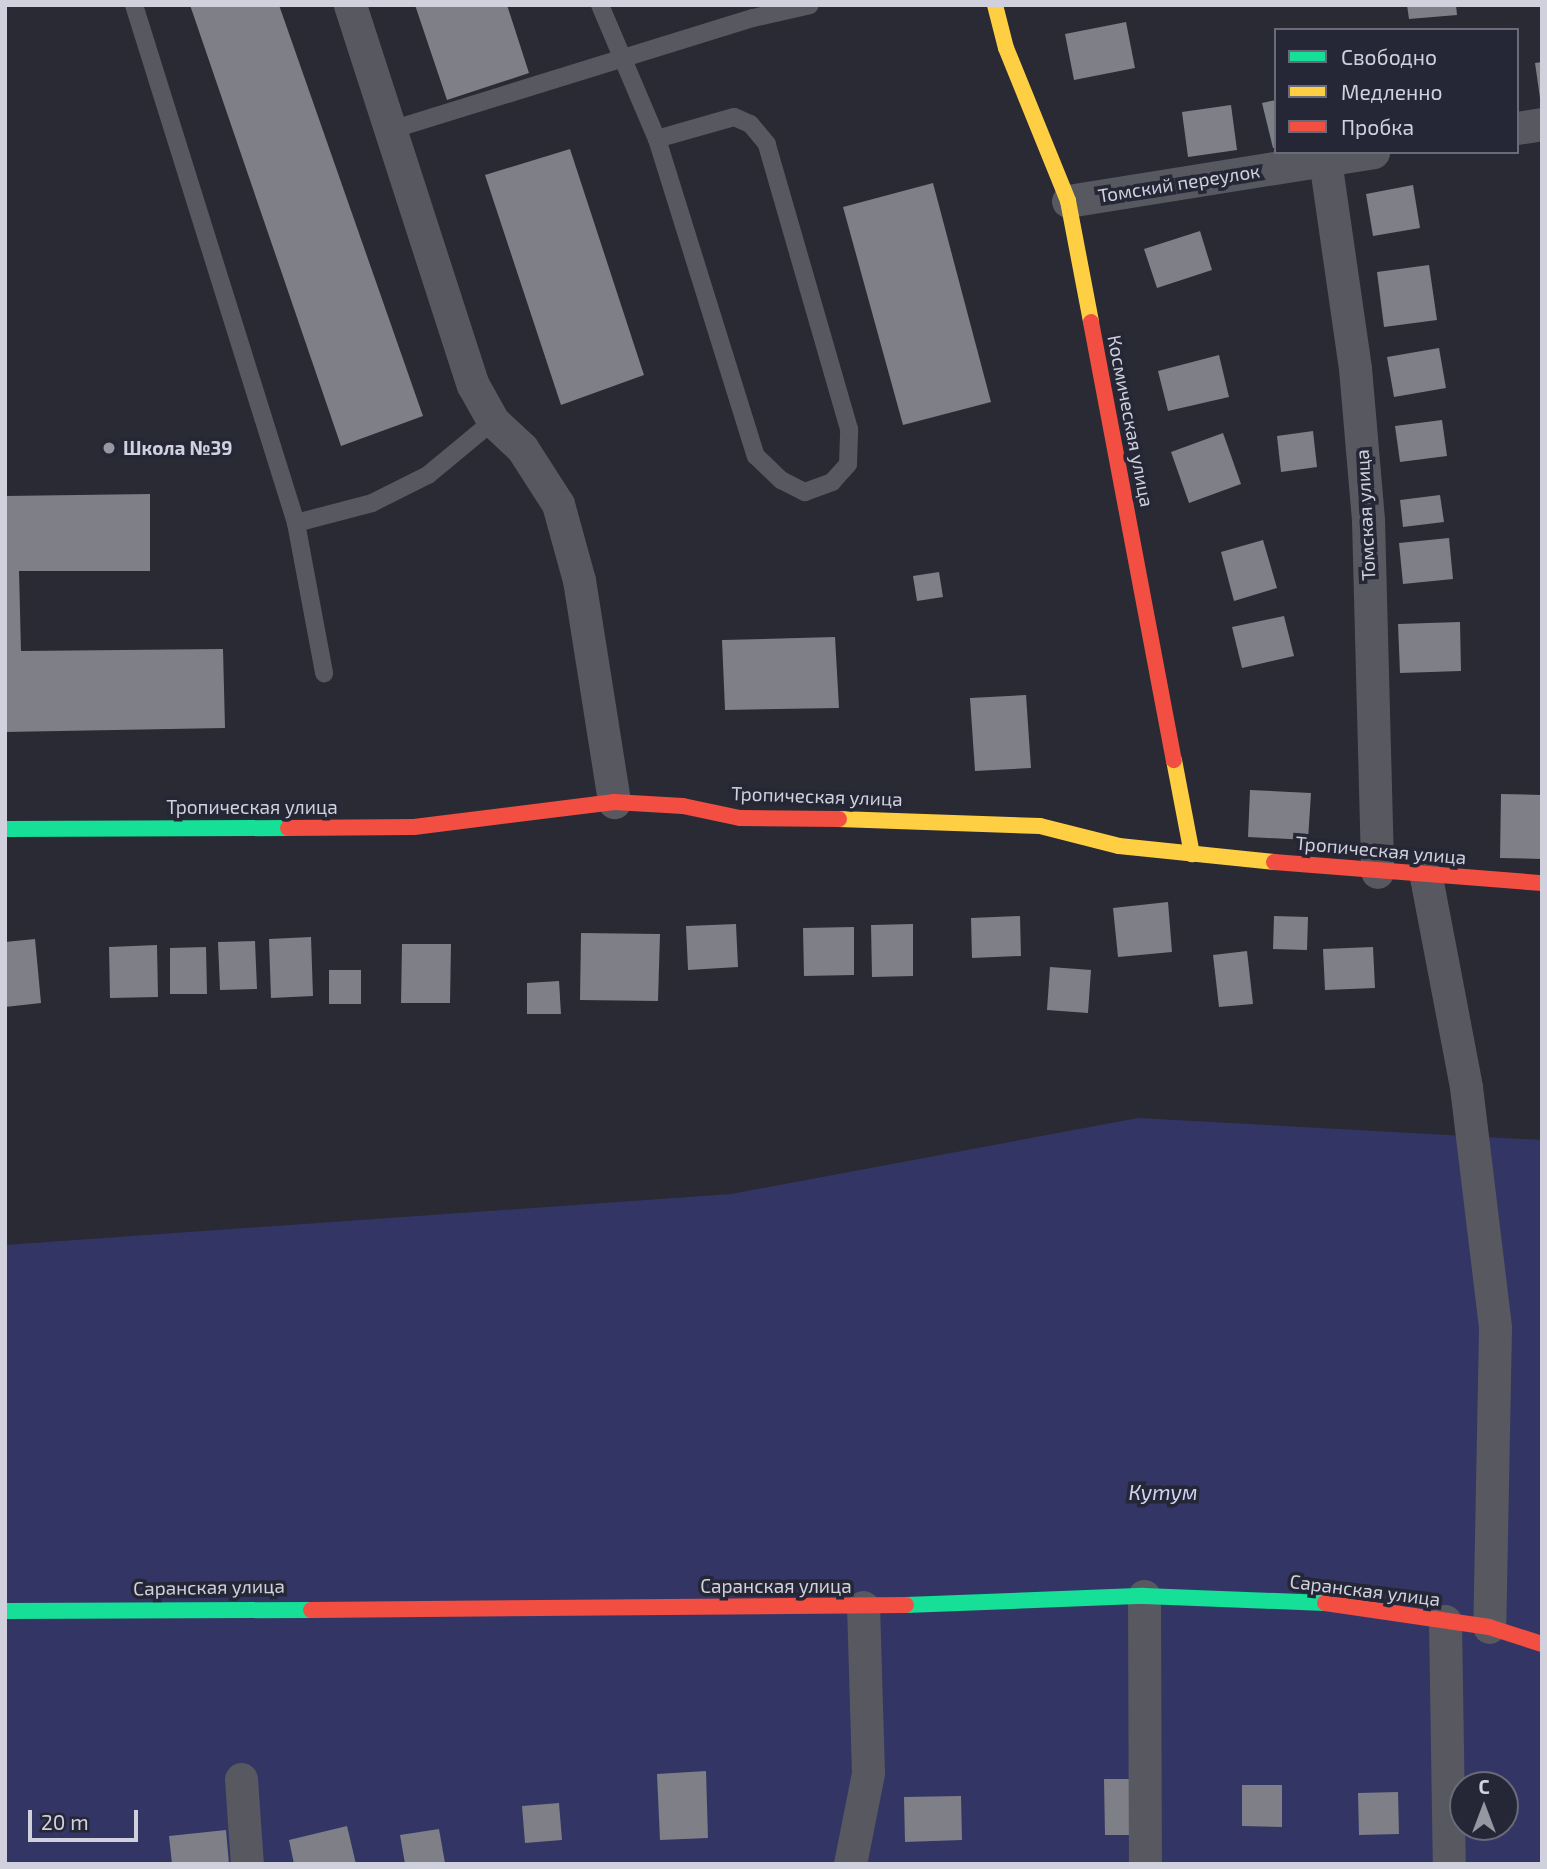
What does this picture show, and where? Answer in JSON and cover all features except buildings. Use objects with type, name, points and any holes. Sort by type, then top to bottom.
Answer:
[{"type":"street","points":[[350,5],[473,385],[493,421],[522,448],[558,505],[579,580],[614,802]]},
{"type":"street","name":"Космическая улица","points":[[995,5],[1006,48],[1068,201],[1192,854]]},
{"type":"street","points":[[1519,128],[1542,124]]},
{"type":"street","name":"Томский переулок","points":[[1068,201],[1361,154]]},
{"type":"street","name":"Томская улица","points":[[1325,160],[1355,368],[1368,520],[1377,872]]},
{"type":"street","name":"Тропическая улица","points":[[5,829],[414,827],[614,802],[683,806],[740,818],[955,820],[1040,826],[1119,846],[1426,877],[1542,884]]},
{"type":"street","points":[[1426,877],[1471,1122],[1495,1328],[1489,1627]]},
{"type":"street","points":[[1144,1596],[1145,1864]]},
{"type":"street","name":"Саранская улица","points":[[5,1611],[863,1607],[1144,1596],[1328,1603],[1489,1627],[1542,1644]]},
{"type":"street","points":[[850,1864],[868,1773],[863,1607]]},
{"type":"street","points":[[1445,1620],[1448,1864]]},
{"type":"street","points":[[242,1779],[247,1864]]},
{"type":"lane","points":[[134,5],[296,523],[324,673]]},
{"type":"lane","points":[[600,5],[620,59],[657,139],[757,456],[781,480],[805,492],[832,482],[848,464],[849,429],[767,144],[750,124],[734,117],[657,139]]},
{"type":"lane","points":[[391,130],[620,59],[751,12],[810,5]]},
{"type":"lane","points":[[296,523],[372,503],[428,475],[493,421]]},
{"type":"water","name":"Кутум","points":[[1138,1118],[1542,1140],[1542,1864],[5,1864],[5,1245],[731,1194]]},
{"type":"traffic: fast","points":[[5,829],[288,828]]},
{"type":"traffic: fast","points":[[906,1605],[1144,1596],[1325,1603]]},
{"type":"traffic: fast","points":[[5,1611],[311,1610]]},
{"type":"traffic: slow","points":[[995,5],[1006,48],[1068,201],[1091,322]]},
{"type":"traffic: slow","points":[[1174,760],[1192,854]]},
{"type":"traffic: slow","points":[[839,819],[1040,826],[1119,846],[1274,862]]},
{"type":"traffic: jam","points":[[1091,322],[1174,760]]},
{"type":"traffic: jam","points":[[288,828],[414,827],[614,802],[683,806],[740,818],[839,819]]},
{"type":"traffic: jam","points":[[1274,862],[1542,883]]},
{"type":"traffic: jam","points":[[1325,1603],[1489,1627],[1542,1644]]},
{"type":"traffic: jam","points":[[311,1610],[906,1605]]},
{"type":"place","name":"Школа №39","points":[[109,448]]}]
